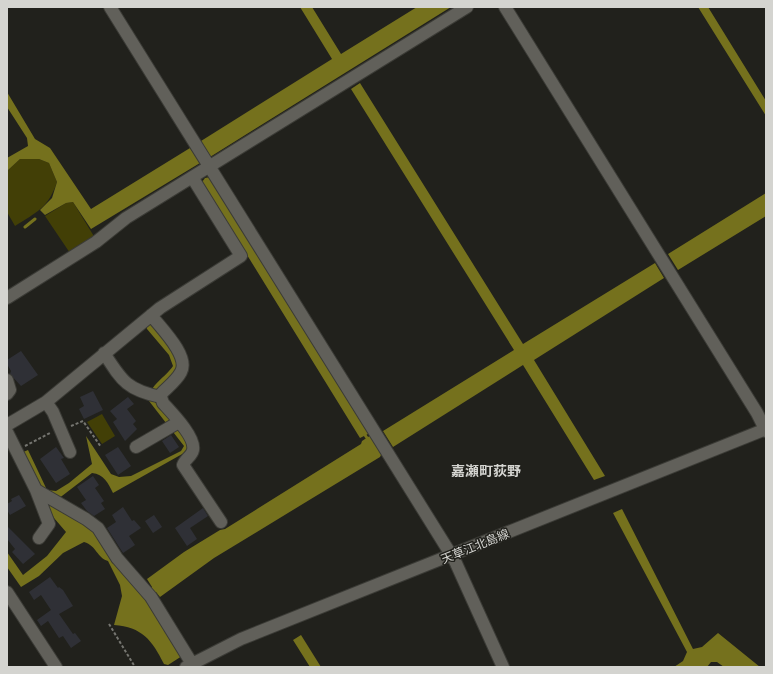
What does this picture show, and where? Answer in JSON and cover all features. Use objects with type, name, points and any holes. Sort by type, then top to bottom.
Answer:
[{"type":"street","points":[[110,7],[451,556],[458,568],[503,667]]},
{"type":"street","points":[[7,298],[96,242],[126,218],[467,7]]},
{"type":"street","points":[[505,7],[766,430]]},
{"type":"street","points":[[7,425],[46,402],[151,315],[241,256],[192,177]]},
{"type":"street","points":[[151,315],[176,347],[183,360],[182,372],[162,393],[154,396]]},
{"type":"street","points":[[104,353],[121,378],[133,389],[154,396],[163,403],[190,436],[194,447],[193,452],[185,460],[183,465],[221,522]]},
{"type":"street","points":[[7,380],[10,390],[7,394]]},
{"type":"street","points":[[46,402],[53,412],[70,452]]},
{"type":"street","points":[[136,448],[179,422]]},
{"type":"street","name":"天草江北島線","points":[[191,666],[241,639],[766,430]]},
{"type":"street","points":[[7,432],[36,490],[49,524],[39,538]]},
{"type":"street","points":[[36,490],[86,519],[98,528],[117,558],[151,597],[191,666]]},
{"type":"street","points":[[7,592],[56,667]]},
{"type":"path","points":[[109,624],[135,667]]},
{"type":"shaded area","points":[[300,7],[312,7],[341,54],[417,7],[451,7],[210,157],[201,141],[332,59]]},
{"type":"shaded area","points":[[698,7],[708,7],[766,101],[766,116]]},
{"type":"shaded area","points":[[360,83],[523,344],[655,263],[664,278],[534,360],[605,476],[594,480],[523,365],[393,447],[383,431],[514,350],[351,89]]},
{"type":"shaded area","points":[[7,92],[35,139],[50,148],[91,209],[190,148],[200,163],[91,229],[73,202],[66,203],[45,215],[40,210],[52,198],[57,182],[49,163],[39,159],[20,159],[7,171],[7,158],[28,146],[27,138],[7,107]]},
{"type":"shaded area","points":[[20,159],[39,159],[49,163],[57,182],[54,191],[46,204],[36,213],[15,226],[7,212],[7,171]]},
{"type":"shaded area","points":[[210,177],[370,433],[360,438],[202,182],[205,178]]},
{"type":"shaded area","points":[[766,193],[766,216],[678,270],[668,254]]},
{"type":"shaded area","points":[[73,202],[95,238],[70,253],[45,216],[66,203]]},
{"type":"shaded area","points":[[149,323],[154,327],[173,352],[177,367],[172,379],[154,401],[183,434],[189,447],[184,453],[113,493],[103,477],[92,473],[58,499],[34,480],[21,453],[28,450],[47,490],[56,491],[69,483],[92,464],[86,436],[111,474],[119,477],[131,476],[181,451],[184,446],[149,401],[150,392],[153,387],[173,366],[169,355],[147,329],[146,325]]},
{"type":"shaded area","points":[[102,414],[115,436],[102,444],[87,422]]},
{"type":"shaded area","points":[[371,435],[382,453],[380,457],[214,558],[160,597],[156,592],[153,593],[150,589],[152,587],[147,579],[184,552],[220,530],[225,529],[361,444],[362,441]]},
{"type":"shaded area","points":[[47,501],[96,532],[109,553],[112,563],[130,579],[140,591],[182,656],[168,665],[164,664],[155,648],[145,636],[124,626],[114,625],[122,596],[120,585],[108,561],[101,557],[92,546],[84,542],[63,553],[39,576],[21,587],[7,567],[7,552],[23,575],[47,556],[66,532],[54,518],[46,503]]},
{"type":"shaded area","points":[[622,509],[693,649],[702,647],[718,633],[760,667],[724,667],[717,662],[711,662],[707,667],[674,667],[683,661],[687,652],[613,513]]},
{"type":"shaded area","points":[[301,635],[321,667],[310,667],[293,640]]},
{"type":"building","points":[[21,351],[38,375],[21,386],[10,374],[11,371],[7,364],[7,360]]},
{"type":"building","points":[[93,391],[103,410],[84,419],[79,409],[84,406],[80,397]]},
{"type":"building","points":[[128,397],[134,404],[127,409],[136,421],[133,424],[137,429],[125,441],[113,422],[117,419],[110,411]]},
{"type":"building","points":[[171,435],[179,447],[170,453],[162,441]]},
{"type":"building","points":[[56,447],[64,458],[61,459],[70,474],[56,483],[40,459]]},
{"type":"building","points":[[118,447],[131,466],[118,475],[105,455]]},
{"type":"building","points":[[93,476],[99,485],[95,488],[104,501],[101,503],[105,509],[94,516],[87,511],[81,503],[86,500],[77,487]]},
{"type":"building","points":[[19,495],[26,506],[10,515],[7,510],[7,504],[12,501],[11,499]]},
{"type":"building","points":[[123,507],[132,521],[134,520],[141,528],[129,536],[135,545],[123,553],[107,528],[116,522],[112,515]]},
{"type":"building","points":[[203,508],[208,516],[190,528],[197,539],[187,546],[175,528]]},
{"type":"building","points":[[154,515],[162,527],[153,533],[145,521]]},
{"type":"building","points":[[7,526],[35,554],[23,564],[12,552],[15,549],[7,539]]},
{"type":"building","points":[[50,577],[58,588],[59,587],[63,590],[73,606],[59,614],[73,634],[75,633],[81,641],[71,648],[63,636],[59,638],[48,621],[41,626],[37,620],[51,610],[41,595],[34,600],[29,592]]},
{"type":"waterway","points":[[25,227],[35,219]]},
{"type":"district","name":"嘉瀬町荻野","points":[[486,470]]}]
